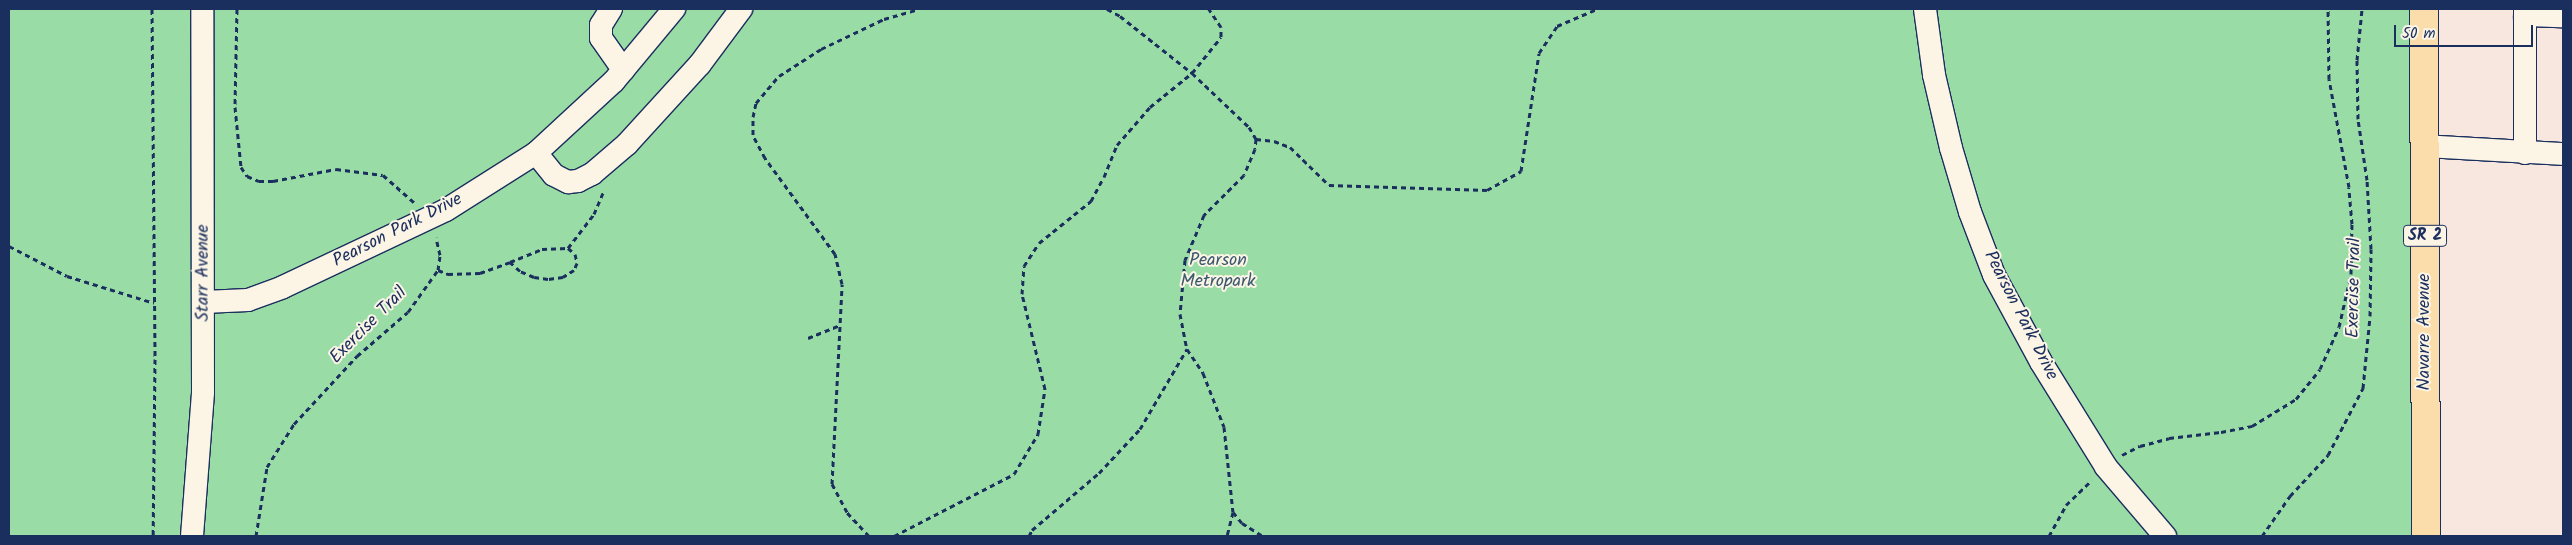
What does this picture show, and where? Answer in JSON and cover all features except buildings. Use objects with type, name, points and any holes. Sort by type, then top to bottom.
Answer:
[{"type":"highway","name":"Navarre Avenue","points":[[2424,9],[2426,536]]},
{"type":"street","name":"Starr Avenue","points":[[192,536],[203,392],[202,9]]},
{"type":"street","points":[[611,9],[601,25],[602,38],[623,70]]},
{"type":"street","name":"Pearson Park Drive","points":[[204,302],[248,300],[283,287],[446,210],[536,153],[623,70],[674,9]]},
{"type":"street","points":[[536,153],[554,175],[568,182],[578,181],[592,174],[627,144],[700,64],[741,9]]},
{"type":"street","name":"Pearson Park Drive","points":[[1925,9],[1934,75],[1951,148],[1970,212],[1994,275],[2041,362],[2106,467],[2164,536]]},
{"type":"street","points":[[2525,153],[2525,12],[2563,16]]},
{"type":"street","points":[[2424,146],[2563,154]]},
{"type":"path","points":[[152,9],[154,303],[152,536]]},
{"type":"path","points":[[237,9],[235,107],[241,167],[247,176],[259,181],[273,182],[336,169],[383,175],[412,200],[428,220],[436,238],[440,255],[438,270],[448,274],[472,274],[542,250],[568,248],[594,214],[605,188],[610,159]]},
{"type":"path","points":[[869,536],[848,512],[832,484],[842,284],[835,254],[761,150],[753,135],[753,117],[756,102],[779,76],[821,48],[884,18],[919,9]]},
{"type":"path","points":[[1107,9],[1120,16],[1192,73],[1249,127],[1256,139],[1255,150],[1244,175],[1204,215],[1185,260],[1180,314],[1187,349],[1203,373],[1224,427],[1233,512],[1227,536]]},
{"type":"path","points":[[894,536],[1014,474],[1038,434],[1045,389],[1022,294],[1024,266],[1038,243],[1091,201],[1104,177],[1117,145],[1122,139],[1150,107],[1192,73],[1221,37],[1221,26],[1209,9]]},
{"type":"path","points":[[1256,139],[1274,140],[1290,147],[1329,185],[1488,190],[1521,171],[1539,53],[1557,26],[1596,9]]},
{"type":"path","points":[[2049,536],[2066,505],[2117,458],[2140,446],[2168,438],[2252,426],[2272,416],[2296,399],[2320,369],[2339,327],[2351,274],[2352,224],[2349,187],[2329,78],[2328,9]]},
{"type":"path","name":"Exercise Trail","points":[[2262,536],[2290,496],[2328,455],[2363,388],[2370,316],[2371,249],[2367,180],[2358,119],[2357,60],[2362,9]]},
{"type":"path","points":[[9,246],[74,279],[154,303]]},
{"type":"path","points":[[510,262],[520,271],[534,277],[563,277],[574,270],[576,263],[574,254],[568,248]]},
{"type":"path","name":"Exercise Trail","points":[[256,536],[267,467],[294,424],[357,356],[408,312],[438,270]]},
{"type":"path","points":[[808,338],[840,325]]},
{"type":"path","points":[[1029,536],[1032,530],[1099,473],[1140,429],[1187,349]]},
{"type":"path","points":[[1233,512],[1242,523],[1262,536]]},
{"type":"green space","name":"Pearson Metropark","points":[[9,9],[2424,9],[2424,536],[9,536]]}]
